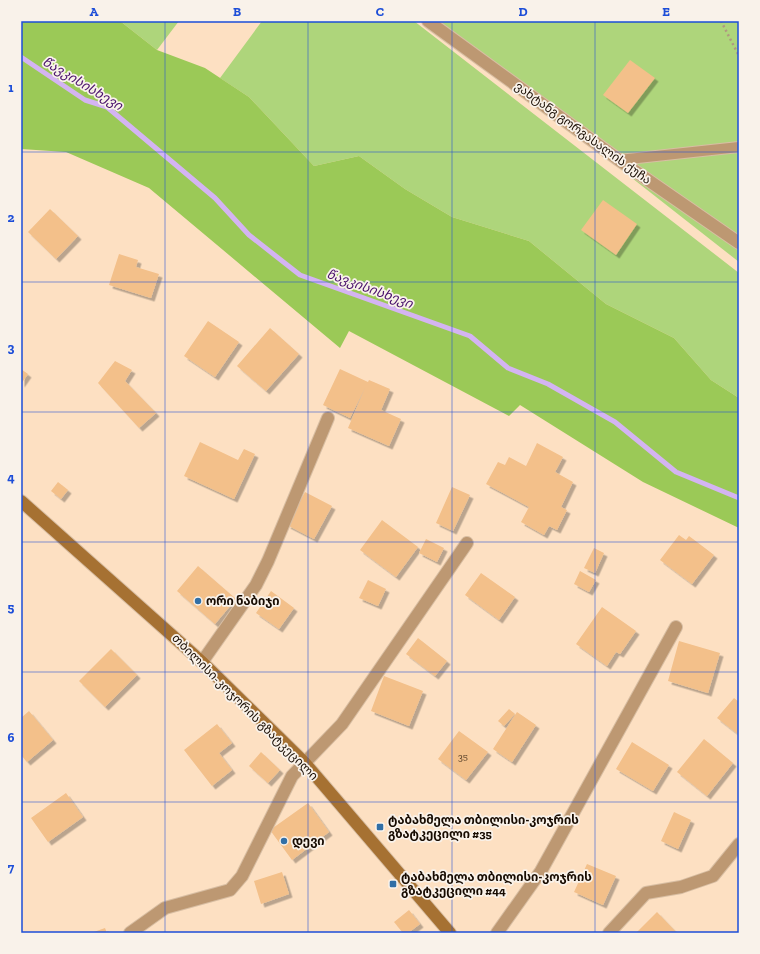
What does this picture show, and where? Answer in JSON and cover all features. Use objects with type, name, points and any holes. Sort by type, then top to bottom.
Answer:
[{"type":"main road","name":"თბილისი-კოჯორის გზატკეცილი","points":[[21,501],[202,662],[304,762],[450,933]]},
{"type":"street","name":"ვახტანგ გორგასალის ქუჩა","points":[[428,21],[619,160],[739,243]]},
{"type":"street","points":[[202,662],[256,585],[268,561],[328,418]]},
{"type":"street","points":[[130,933],[165,908],[230,890],[242,876],[292,776],[342,724],[467,543]]},
{"type":"street","points":[[497,933],[541,871],[676,627]]},
{"type":"street","points":[[609,933],[646,893],[681,887],[712,876],[739,844]]},
{"type":"lane","points":[[619,160],[739,147]]},
{"type":"path","points":[[722,21],[739,56]]},
{"type":"green space","points":[[21,21],[120,21],[157,50],[205,68],[249,97],[314,166],[359,156],[405,189],[452,217],[529,241],[606,304],[674,338],[711,380],[739,398],[739,528],[643,482],[520,405],[509,416],[349,331],[340,348],[149,188],[66,152],[21,149]]},
{"type":"green space","points":[[120,21],[179,21],[157,50]]},
{"type":"green space","points":[[262,21],[414,21],[739,273],[739,398],[711,380],[674,338],[606,304],[529,241],[452,217],[405,189],[359,156],[314,166],[249,97],[220,78]]},
{"type":"green space","points":[[432,21],[739,21],[739,262]]},
{"type":"building","points":[[630,60],[655,78],[628,113],[603,95]]},
{"type":"building","points":[[603,200],[637,224],[616,255],[581,230]]},
{"type":"building","points":[[50,209],[78,236],[56,259],[28,232]]},
{"type":"building","points":[[119,254],[138,260],[136,267],[159,274],[151,298],[109,285]]},
{"type":"building","points":[[208,321],[239,342],[215,377],[184,356]]},
{"type":"building","points":[[270,328],[299,354],[266,391],[237,366]]},
{"type":"building","points":[[115,361],[132,370],[125,381],[156,413],[139,428],[98,383]]},
{"type":"building","points":[[21,369],[28,374],[21,384]]},
{"type":"building","points":[[340,369],[368,382],[369,380],[390,389],[381,410],[401,419],[389,446],[348,428],[365,388],[350,418],[323,405]]},
{"type":"building","points":[[200,442],[238,460],[244,449],[255,454],[234,499],[184,476]]},
{"type":"building","points":[[537,443],[563,457],[555,472],[573,482],[561,507],[567,510],[557,530],[549,526],[544,535],[521,522],[529,507],[486,484],[498,462],[505,465],[509,457],[526,466]]},
{"type":"building","points":[[58,482],[68,490],[61,499],[51,491]]},
{"type":"building","points":[[452,487],[470,495],[453,531],[436,523]]},
{"type":"building","points":[[305,492],[332,506],[314,539],[287,525]]},
{"type":"building","points":[[382,520],[418,547],[396,577],[360,550]]},
{"type":"building","points":[[679,535],[686,540],[689,536],[714,555],[692,584],[660,560]]},
{"type":"building","points":[[426,539],[444,548],[437,562],[419,553]]},
{"type":"building","points":[[594,548],[604,553],[595,573],[584,568]]},
{"type":"building","points":[[198,566],[236,599],[215,624],[177,591]]},
{"type":"building","points":[[580,571],[596,580],[589,592],[574,584]]},
{"type":"building","points":[[481,573],[515,597],[499,620],[465,595]]},
{"type":"building","points":[[368,580],[386,589],[378,606],[359,598]]},
{"type":"building","points":[[271,591],[294,608],[279,629],[256,613]]},
{"type":"building","points":[[602,607],[636,631],[620,654],[616,652],[607,666],[576,644]]},
{"type":"building","points":[[418,638],[447,661],[435,676],[406,654]]},
{"type":"building","points":[[679,641],[720,653],[708,693],[668,681]]},
{"type":"building","points":[[111,649],[137,675],[105,707],[79,681]]},
{"type":"building","points":[[384,676],[423,691],[409,726],[371,711]]},
{"type":"building","points":[[734,698],[739,702],[739,735],[717,718]]},
{"type":"building","points":[[509,709],[515,714],[504,726],[498,721]]},
{"type":"building","points":[[29,711],[53,740],[27,762],[21,755],[21,718]]},
{"type":"building","points":[[517,712],[536,725],[512,762],[493,749]]},
{"type":"building","points":[[217,724],[232,743],[219,753],[232,770],[212,786],[184,750]]},
{"type":"building","points":[[459,731],[488,752],[466,780],[438,759]]},
{"type":"building","points":[[704,739],[733,763],[707,796],[677,772]]},
{"type":"building","points":[[632,742],[669,765],[653,791],[616,769]]},
{"type":"building","points":[[261,752],[280,770],[268,783],[249,766]]},
{"type":"building","points":[[66,793],[83,817],[48,842],[31,818]]},
{"type":"building","points":[[308,803],[329,832],[292,860],[270,830]]},
{"type":"building","points":[[674,812],[691,820],[678,849],[661,841]]},
{"type":"building","points":[[587,864],[616,876],[603,905],[574,892]]},
{"type":"building","points":[[282,872],[289,894],[261,904],[254,881]]},
{"type":"building","points":[[409,910],[420,924],[408,933],[403,933],[394,922]]},
{"type":"building","points":[[657,912],[677,933],[636,933]]},
{"type":"building","points":[[105,928],[107,933],[91,933]]},
{"type":"waterway","name":"წავკისისხევი","points":[[21,57],[85,100],[107,107],[215,198],[249,235],[300,275],[470,336],[508,368],[548,384],[615,422],[676,472],[739,498]]},
{"type":"place","name":"ორი ნაბიჯი","points":[[198,601]]},
{"type":"place","name":"ტაბახმელა თბილისი-კოჯრის გზატკეცილი #35","points":[[380,827]]},
{"type":"place","name":"დევი","points":[[284,841]]},
{"type":"place","name":"ტაბახმელა თბილისი-კოჯრის გზატკეცილი #44","points":[[393,884]]}]
